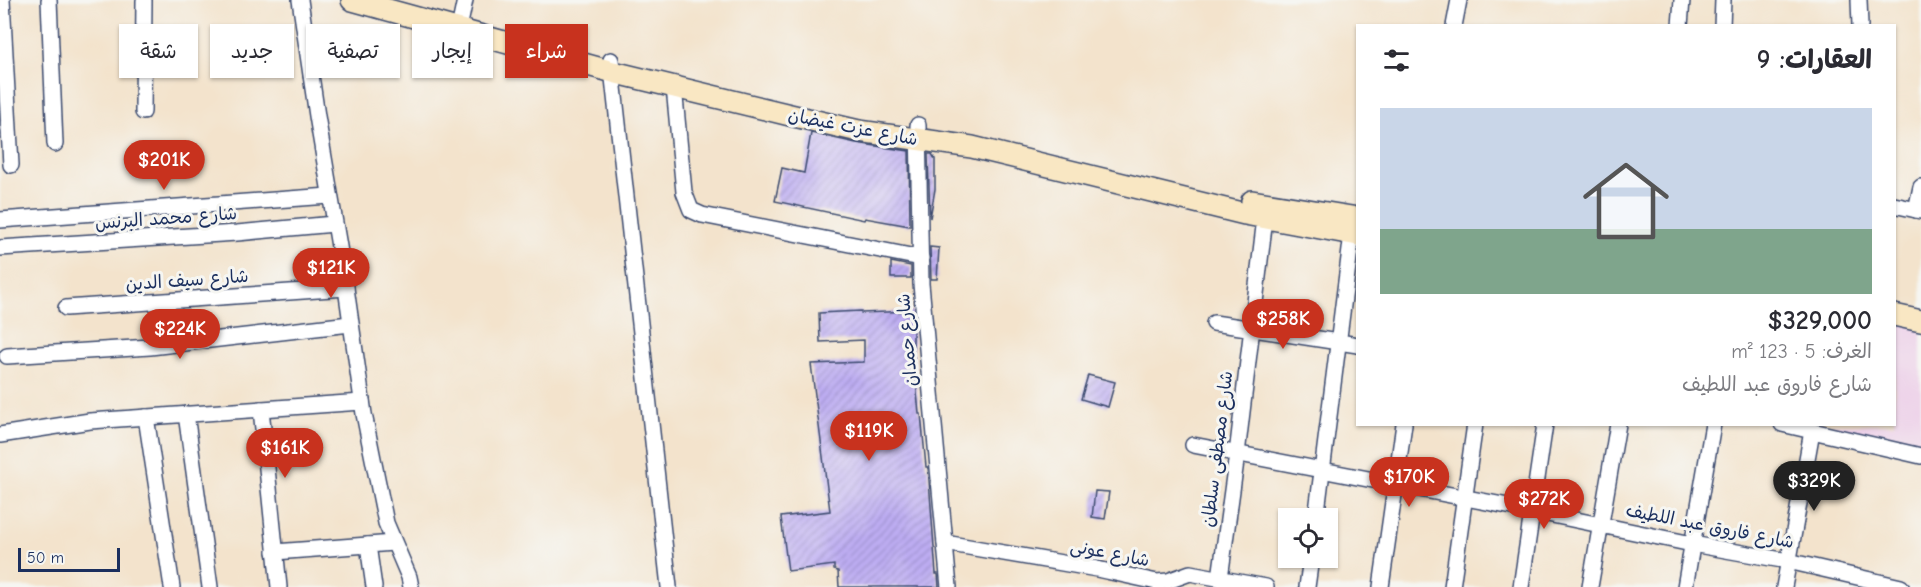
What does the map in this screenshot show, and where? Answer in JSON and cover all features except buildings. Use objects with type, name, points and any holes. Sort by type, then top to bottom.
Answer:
[{"type":"street","points":[[2,0],[11,165]]},
{"type":"street","points":[[49,0],[55,144]]},
{"type":"street","points":[[143,112],[144,0]]},
{"type":"street","points":[[300,0],[362,402],[381,502],[393,543],[405,567],[411,587]]},
{"type":"street","name":"شارع عزت غيضان","points":[[352,0],[612,66],[862,118],[1265,218],[1356,229]]},
{"type":"street","name":"شارع عزت غيضان","points":[[393,0],[463,9],[612,66],[674,87],[859,131],[918,133],[995,140],[1248,200],[1356,229]]},
{"type":"street","points":[[1454,24],[1459,0]]},
{"type":"street","points":[[1680,24],[1682,0]]},
{"type":"street","points":[[1722,24],[1723,0]]},
{"type":"street","points":[[1859,0],[1860,24]]},
{"type":"street","points":[[612,66],[669,587]]},
{"type":"street","points":[[674,87],[684,192],[691,210],[921,258]]},
{"type":"street","name":"شارع حمدان","points":[[918,133],[922,297],[949,587]]},
{"type":"street","points":[[1896,205],[1918,210],[1921,188]]},
{"type":"street","points":[[0,220],[329,196]]},
{"type":"street","name":"شارع مصطفى سلطان","points":[[1220,578],[1265,218]]},
{"type":"street","name":"شارع محمد البرنس","points":[[0,248],[237,233],[334,224]]},
{"type":"street","points":[[1317,508],[1356,229]]},
{"type":"street","name":"شارع سيف الدين","points":[[66,308],[346,288]]},
{"type":"street","points":[[1896,315],[1921,321]]},
{"type":"street","points":[[1214,323],[1356,345]]},
{"type":"street","points":[[7,356],[150,347],[350,324]]},
{"type":"street","points":[[0,435],[90,421],[362,402]]},
{"type":"street","points":[[261,409],[279,587]]},
{"type":"street","points":[[186,414],[210,587]]},
{"type":"street","points":[[147,417],[172,587]]},
{"type":"street","points":[[1381,587],[1404,426]]},
{"type":"street","points":[[1452,587],[1475,426]]},
{"type":"street","points":[[1521,587],[1545,426]]},
{"type":"street","points":[[1590,587],[1618,426]]},
{"type":"street","points":[[1685,587],[1713,426]]},
{"type":"street","points":[[1791,426],[1921,456]]},
{"type":"street","points":[[1784,587],[1812,431]]},
{"type":"street","name":"شارع فاروق عبد اللطيف","points":[[1192,445],[1788,561],[1901,587]]},
{"type":"street","points":[[275,552],[393,543]]},
{"type":"street","name":"شارع عونى","points":[[945,543],[1097,569],[1157,582],[1168,581],[1190,573],[1266,587]]},
{"type":"street","points":[[368,545],[374,587]]},
{"type":"street","points":[[1307,587],[1310,568]]},
{"type":"shaded area","points":[[1896,317],[1921,323],[1921,455],[1800,426],[1896,426]]}]
